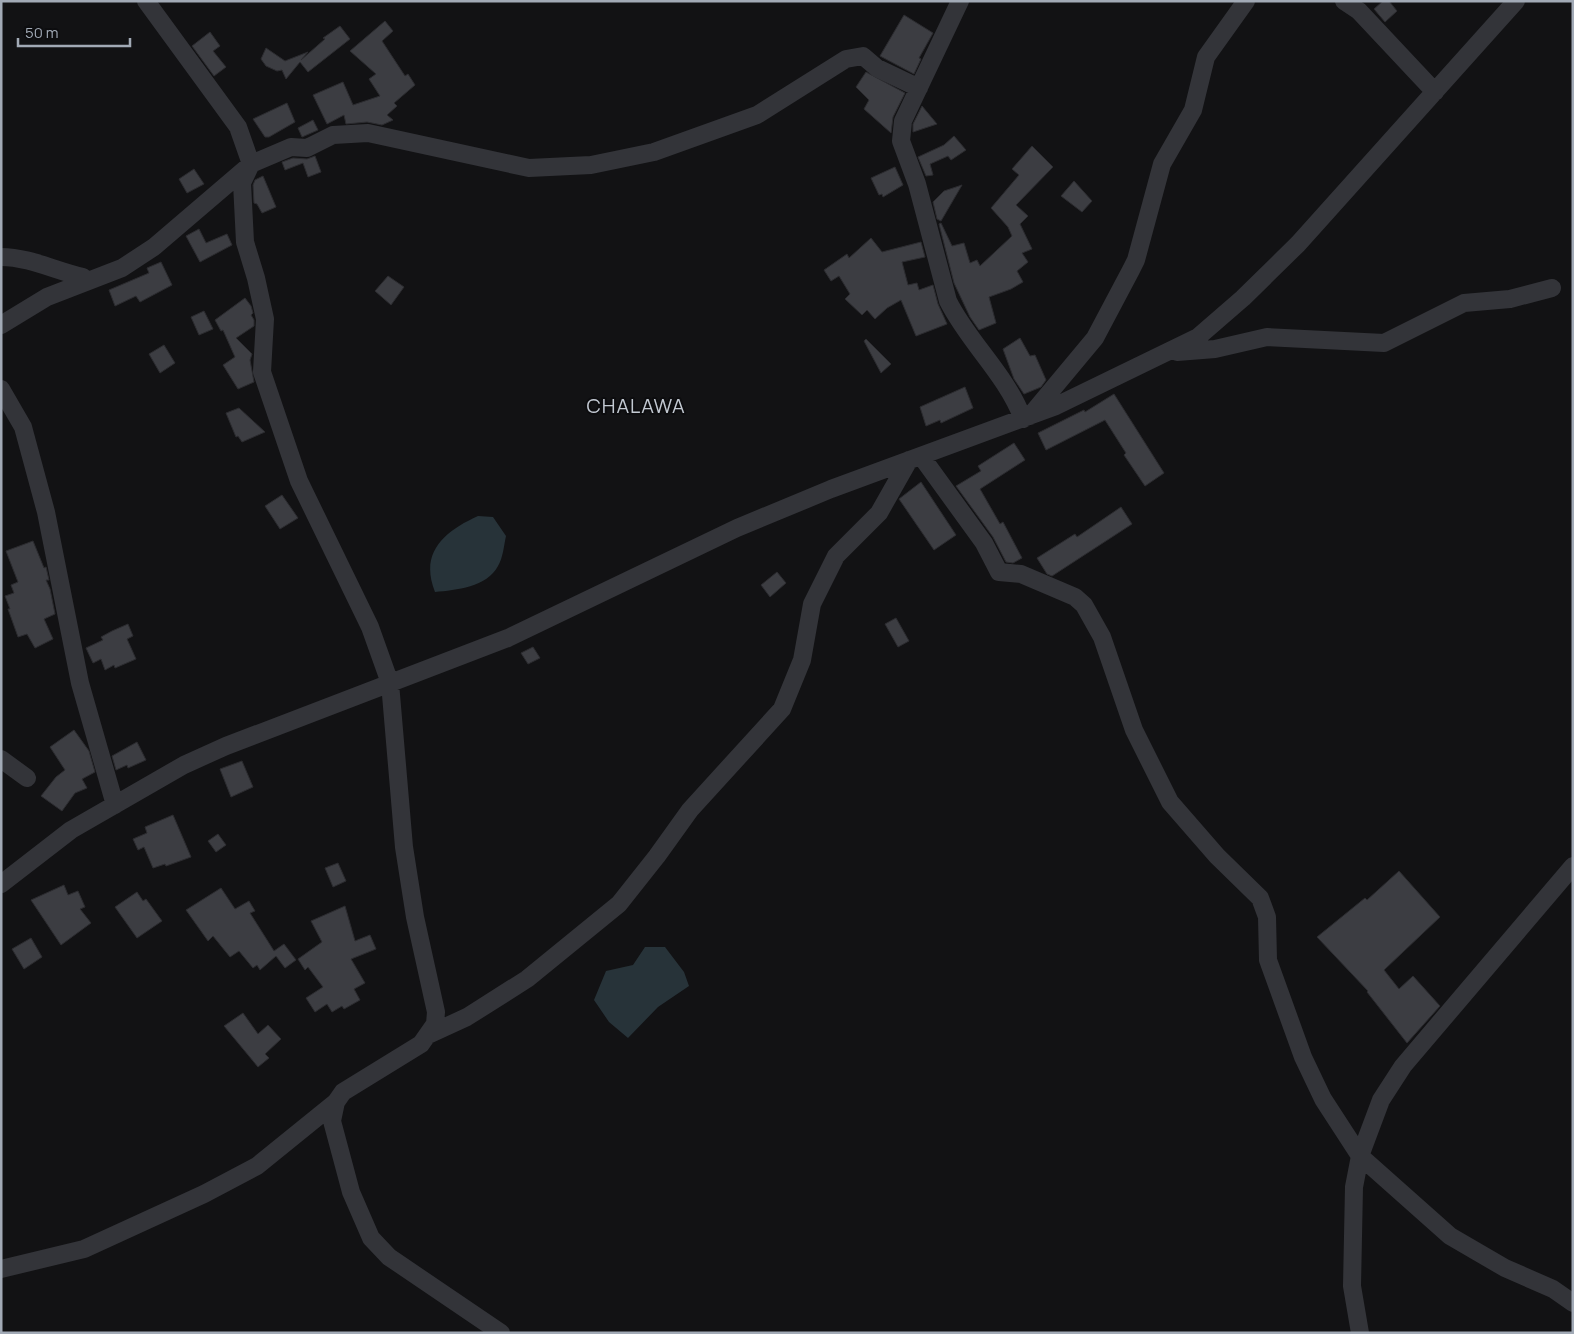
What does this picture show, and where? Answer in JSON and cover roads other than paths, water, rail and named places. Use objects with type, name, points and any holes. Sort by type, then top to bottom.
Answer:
[{"type":"street","points":[[1,1269],[84,1249],[204,1194],[257,1166],[336,1102],[343,1092],[421,1044],[430,1034],[435,1024],[436,1012],[415,918],[404,847],[390,683],[370,627],[299,481],[262,372],[265,319],[256,278],[245,242],[242,183],[251,164],[238,127],[146,1]]},
{"type":"street","points":[[960,1],[903,122],[901,141],[917,184],[946,292],[955,314],[1007,385],[1026,417]]},
{"type":"street","points":[[1026,417],[1095,338],[1132,270],[1162,164],[1193,110],[1206,58],[1246,1]]},
{"type":"street","points":[[1344,1],[1359,11],[1435,92]]},
{"type":"street","points":[[1,884],[71,830],[184,766],[226,746],[508,638],[738,528],[832,488],[1056,406],[1198,337],[1243,298],[1298,244],[1516,1]]},
{"type":"street","points":[[1,325],[47,297],[122,268],[154,247],[251,164],[291,147],[307,148],[333,135],[368,133],[529,168],[591,165],[654,152],[757,115],[846,60],[863,56],[877,68],[919,88]]},
{"type":"street","points":[[1,257],[36,263],[83,277],[86,281]]},
{"type":"street","points":[[1169,352],[1215,349],[1267,337],[1384,343],[1464,302],[1510,299],[1552,288]]},
{"type":"street","points":[[1,389],[23,427],[46,512],[80,683],[115,805]]},
{"type":"street","points":[[430,1034],[467,1017],[527,979],[618,904],[657,856],[690,810],[782,709],[802,660],[812,604],[836,556],[879,513],[915,458]]},
{"type":"street","points":[[915,458],[984,544],[999,572],[1021,574],[1075,597],[1084,605],[1102,637],[1134,730],[1166,796],[1217,856],[1260,898],[1265,907],[1268,960],[1303,1058],[1323,1099],[1360,1156],[1450,1236],[1505,1268],[1553,1288],[1573,1302]]},
{"type":"street","points":[[1,759],[27,778]]},
{"type":"street","points":[[1360,1333],[1352,1286],[1354,1188],[1360,1156],[1381,1100],[1403,1066],[1573,866]]},
{"type":"street","points":[[336,1102],[332,1121],[351,1192],[371,1238],[389,1257],[502,1333]]},
{"type":"district","name":"CHALAWA","points":[[636,406]]}]
